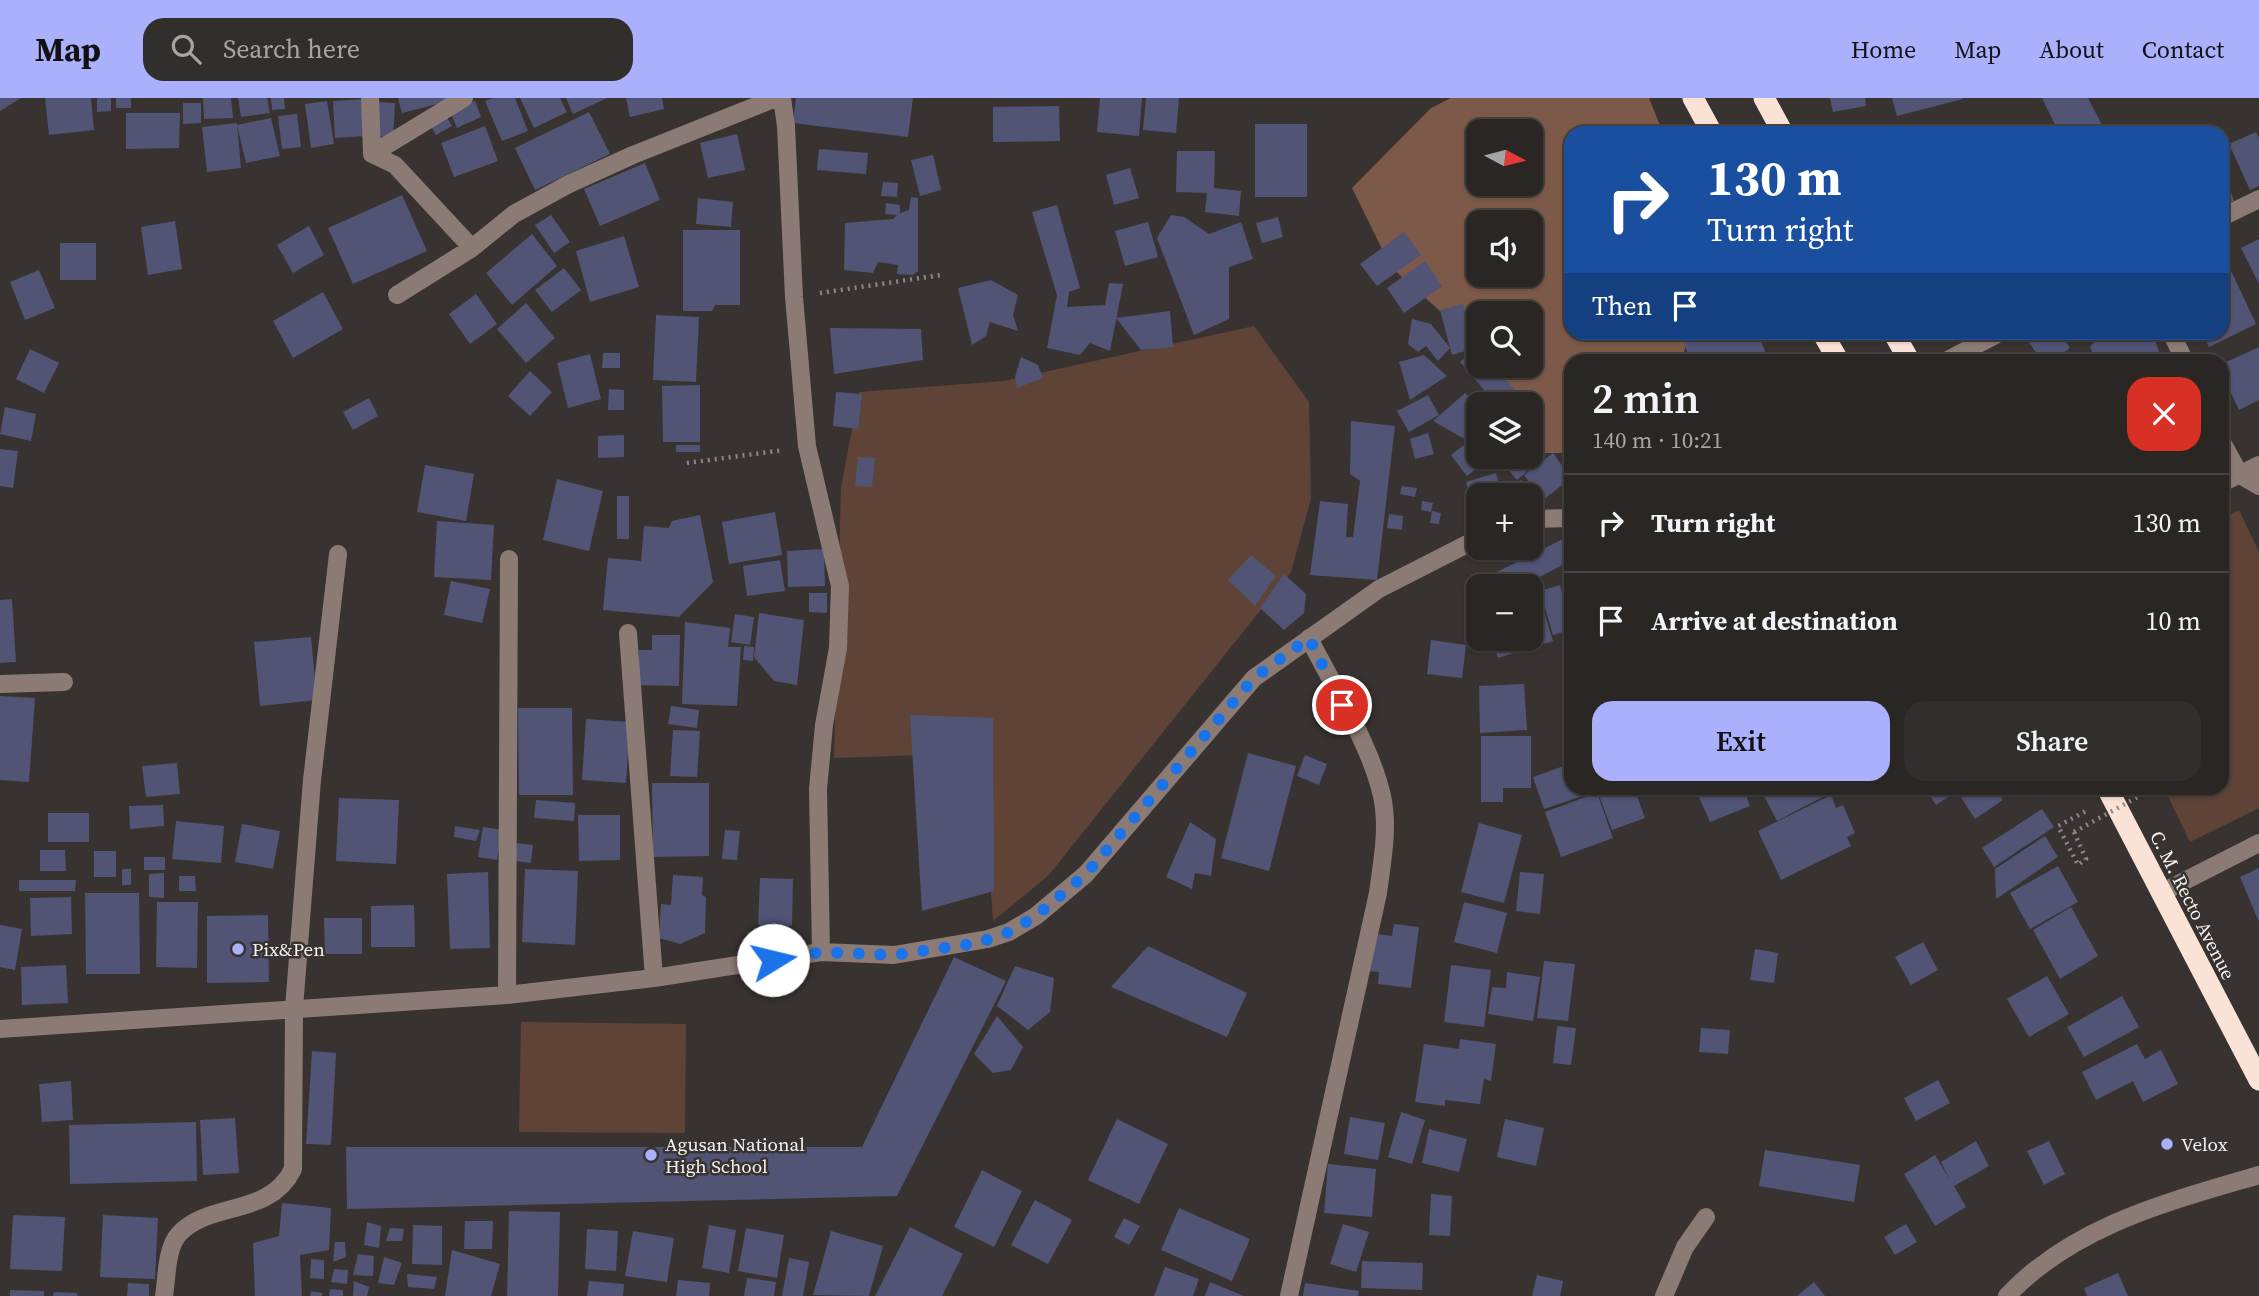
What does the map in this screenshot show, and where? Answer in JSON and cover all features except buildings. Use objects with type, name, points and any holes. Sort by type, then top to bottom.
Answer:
[{"type":"highway","points":[[1693,98],[1708,126]]},
{"type":"highway","points":[[1764,98],[1779,126]]},
{"type":"highway","name":"C. M. Recto Avenue","points":[[2111,795],[2259,1080]]},
{"type":"street","points":[[370,98],[372,154]]},
{"type":"street","points":[[372,154],[464,98]]},
{"type":"street","points":[[397,295],[472,248],[514,214],[569,184],[633,155],[776,98]]},
{"type":"street","points":[[782,98],[786,127],[794,296],[807,446],[840,586],[841,619],[824,725],[818,789],[821,952]]},
{"type":"street","points":[[372,154],[395,165],[472,248]]},
{"type":"street","points":[[2229,214],[2259,199]]},
{"type":"street","points":[[1959,354],[1986,340]]},
{"type":"street","points":[[2229,455],[2240,475],[2259,486]]},
{"type":"street","points":[[2229,480],[2259,465]]},
{"type":"street","points":[[1543,518],[1564,517]]},
{"type":"street","points":[[0,1029],[507,995],[654,978],[821,952],[894,955],[978,943],[1009,932],[1036,916],[1086,874],[1254,678],[1379,589],[1466,545]]},
{"type":"street","points":[[164,1296],[171,1252],[178,1235],[196,1222],[264,1199],[288,1179],[293,1169],[294,1008],[312,780],[338,554]]},
{"type":"street","points":[[507,995],[509,559]]},
{"type":"street","points":[[628,633],[654,978]]},
{"type":"street","points":[[1289,1296],[1378,893],[1385,836],[1382,796],[1364,749],[1309,638]]},
{"type":"street","points":[[0,684],[64,682]]},
{"type":"street","points":[[2161,893],[2259,843]]},
{"type":"street","points":[[2007,1296],[2032,1270],[2087,1235],[2151,1207],[2259,1175]]},
{"type":"street","points":[[1664,1296],[1680,1255],[1706,1217]]},
{"type":"path","points":[[794,296],[941,275]]},
{"type":"path","points":[[687,463],[807,446]]},
{"type":"path","points":[[2057,826],[2078,864],[2086,859],[2074,832],[2141,795]]},
{"type":"shaded area","points":[[1451,98],[1649,98],[1660,126],[1564,126],[1564,340],[1687,340],[1684,354],[1564,354],[1564,453],[1543,453],[1543,392],[1504,392],[1496,378],[1543,378],[1543,301],[1466,301],[1466,334],[1391,267],[1352,188],[1431,108]]},
{"type":"shaded area","points":[[1254,326],[1309,402],[1311,499],[1291,572],[1048,876],[993,921],[981,753],[834,758],[841,488],[859,392],[1004,381]]},
{"type":"shaded area","points":[[2239,510],[2259,552],[2259,808],[2190,842],[2167,795],[2229,795],[2229,515]]},
{"type":"shaded area","points":[[521,1022],[686,1024],[685,1133],[519,1132]]},
{"type":"place","name":"Pix&Pen","points":[[238,949]]},
{"type":"place","name":"Velox","points":[[2167,1144]]},
{"type":"place","name":"Agusan National High School","points":[[651,1155]]},
{"type":"route","points":[[773,960],[821,952],[894,955],[978,943],[1009,932],[1036,916],[1056,902],[1086,874],[1254,678],[1309,638],[1342,705]]}]
